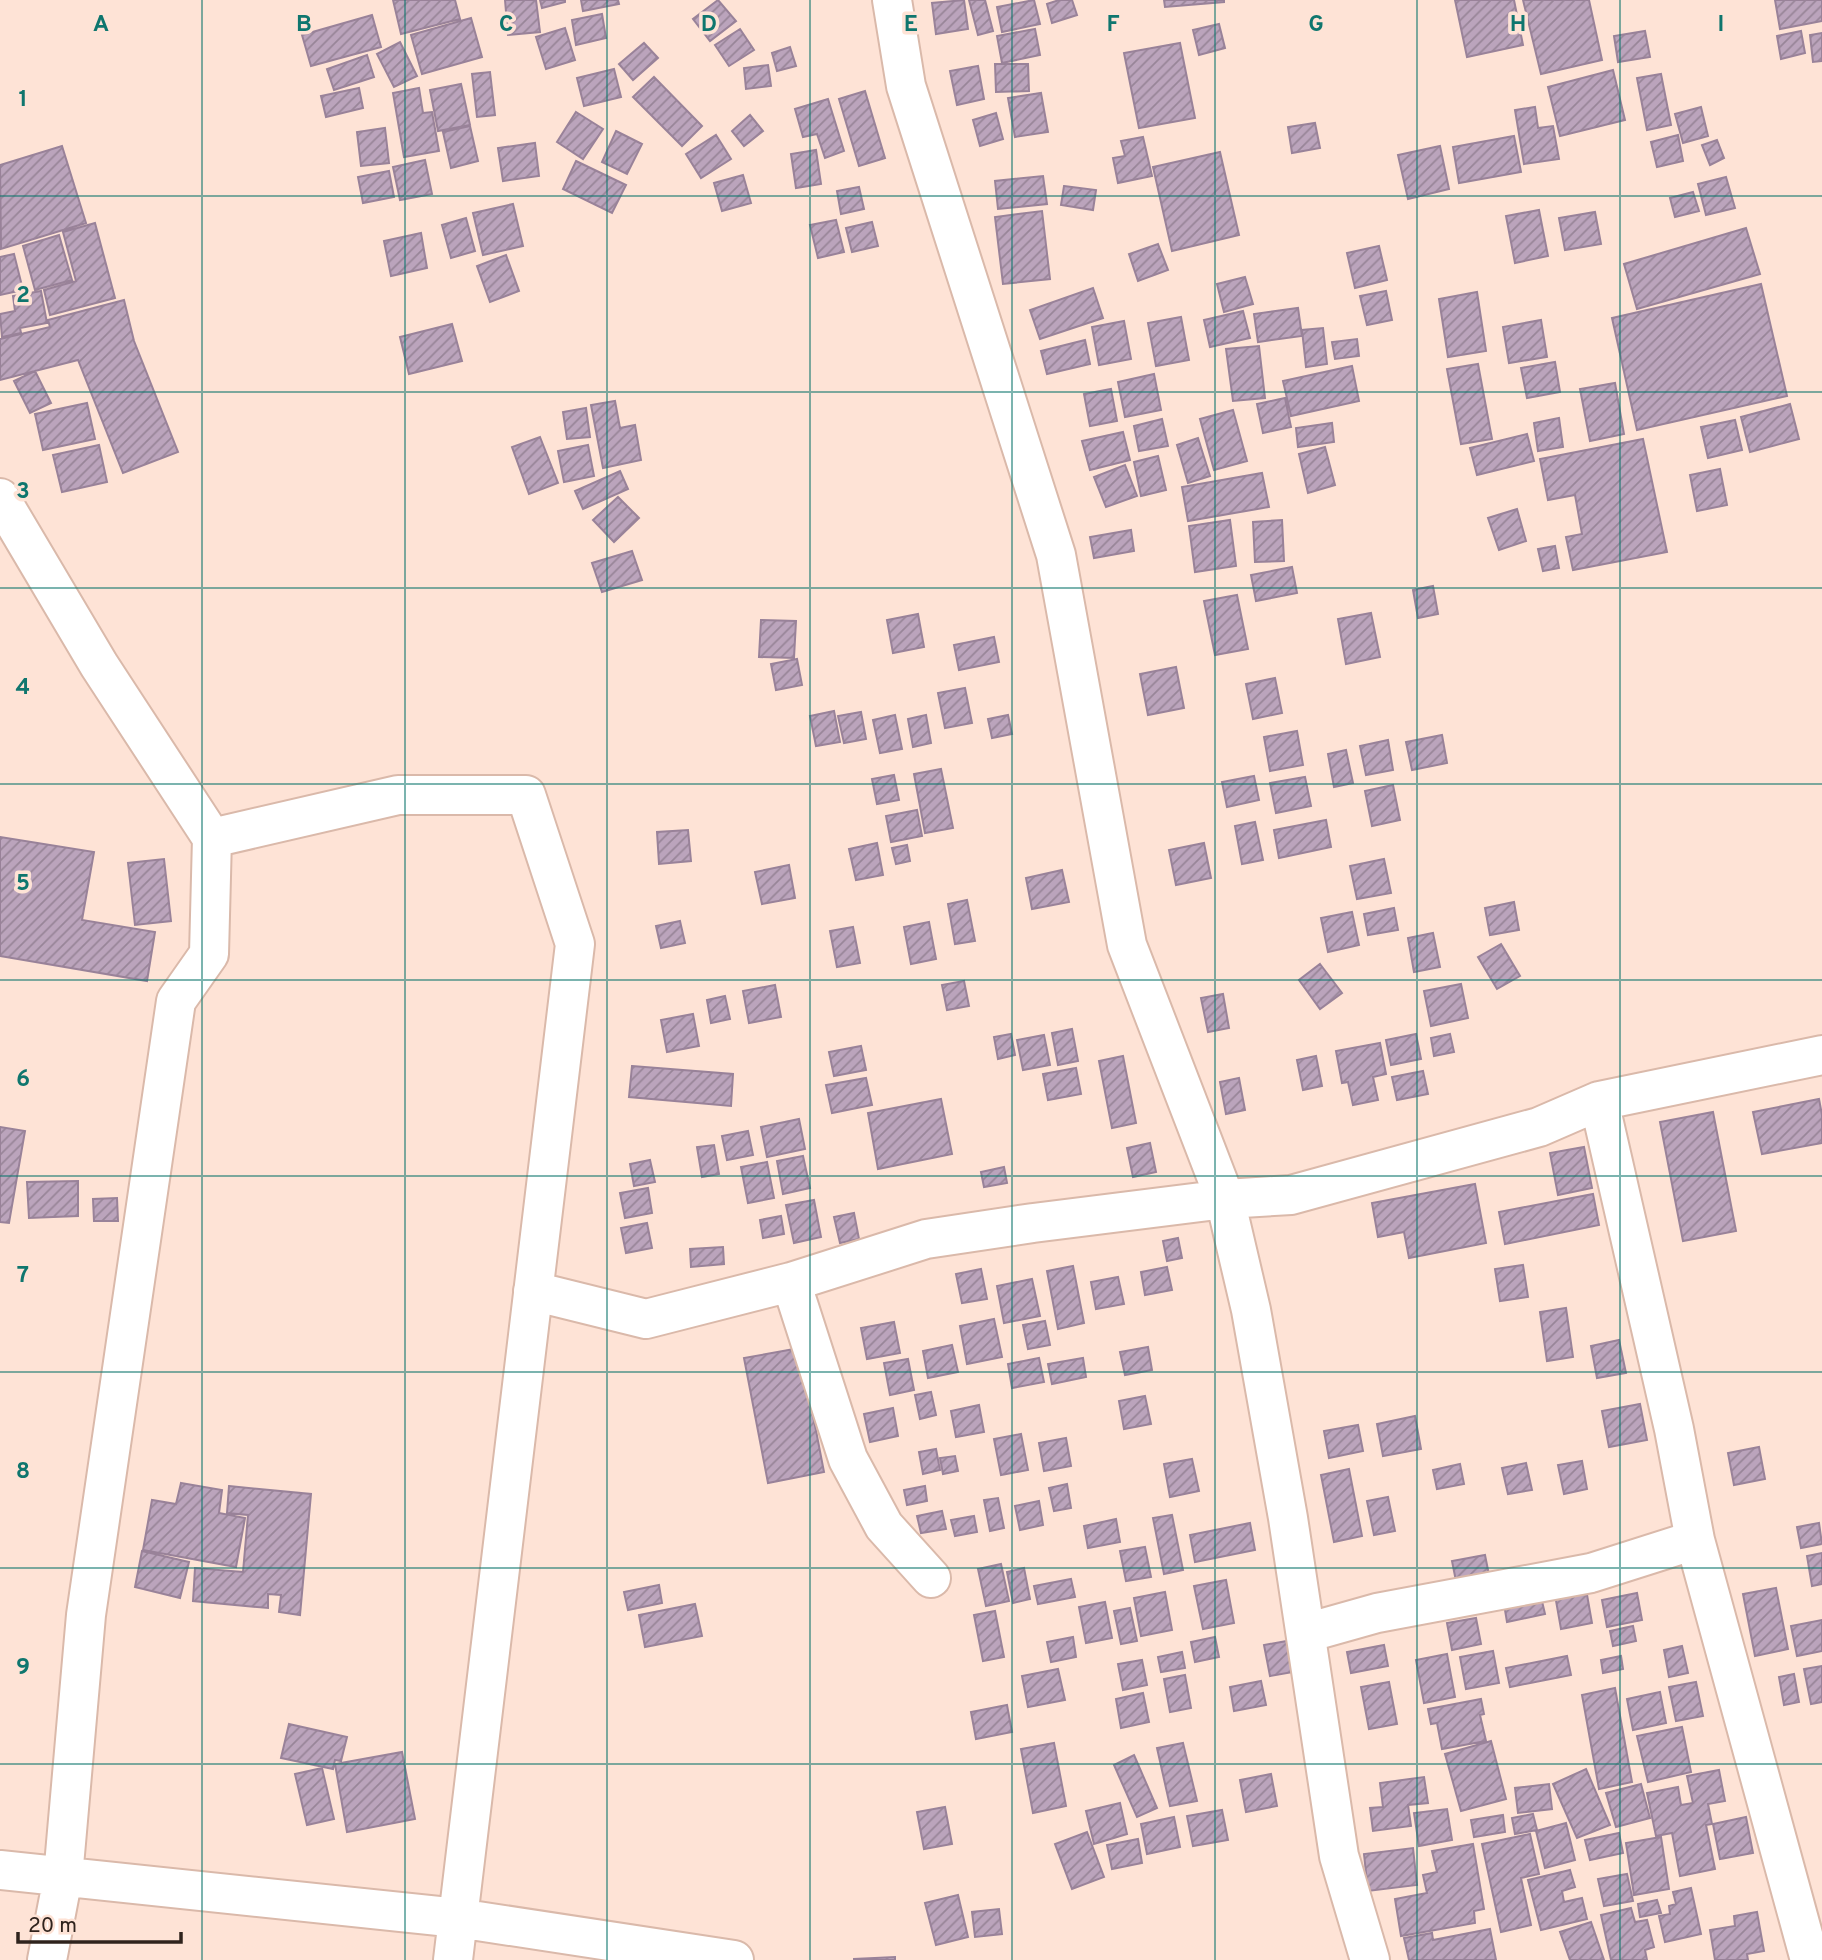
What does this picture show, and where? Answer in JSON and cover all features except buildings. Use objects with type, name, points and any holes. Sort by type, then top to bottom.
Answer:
[{"type":"street","points":[[892,0],[906,86],[1056,555],[1127,945],[1225,1199],[1251,1310],[1306,1633],[1339,1856],[1370,1960]]},
{"type":"street","points":[[0,498],[99,665],[212,838],[209,954],[176,1001],[86,1615],[63,1877],[47,1960]]},
{"type":"street","points":[[212,838],[398,795],[526,794],[575,944],[453,1960]]},
{"type":"street","points":[[533,1292],[646,1319],[791,1282],[926,1239],[1225,1199],[1291,1195],[1539,1127],[1599,1101],[1822,1055]]},
{"type":"street","points":[[1599,1101],[1674,1429],[1695,1540],[1810,1960]]},
{"type":"street","points":[[791,1282],[848,1459],[884,1526],[931,1578]]},
{"type":"street","points":[[1306,1633],[1377,1613],[1591,1573],[1695,1540]]},
{"type":"street","points":[[0,1870],[458,1918],[734,1960]]}]
